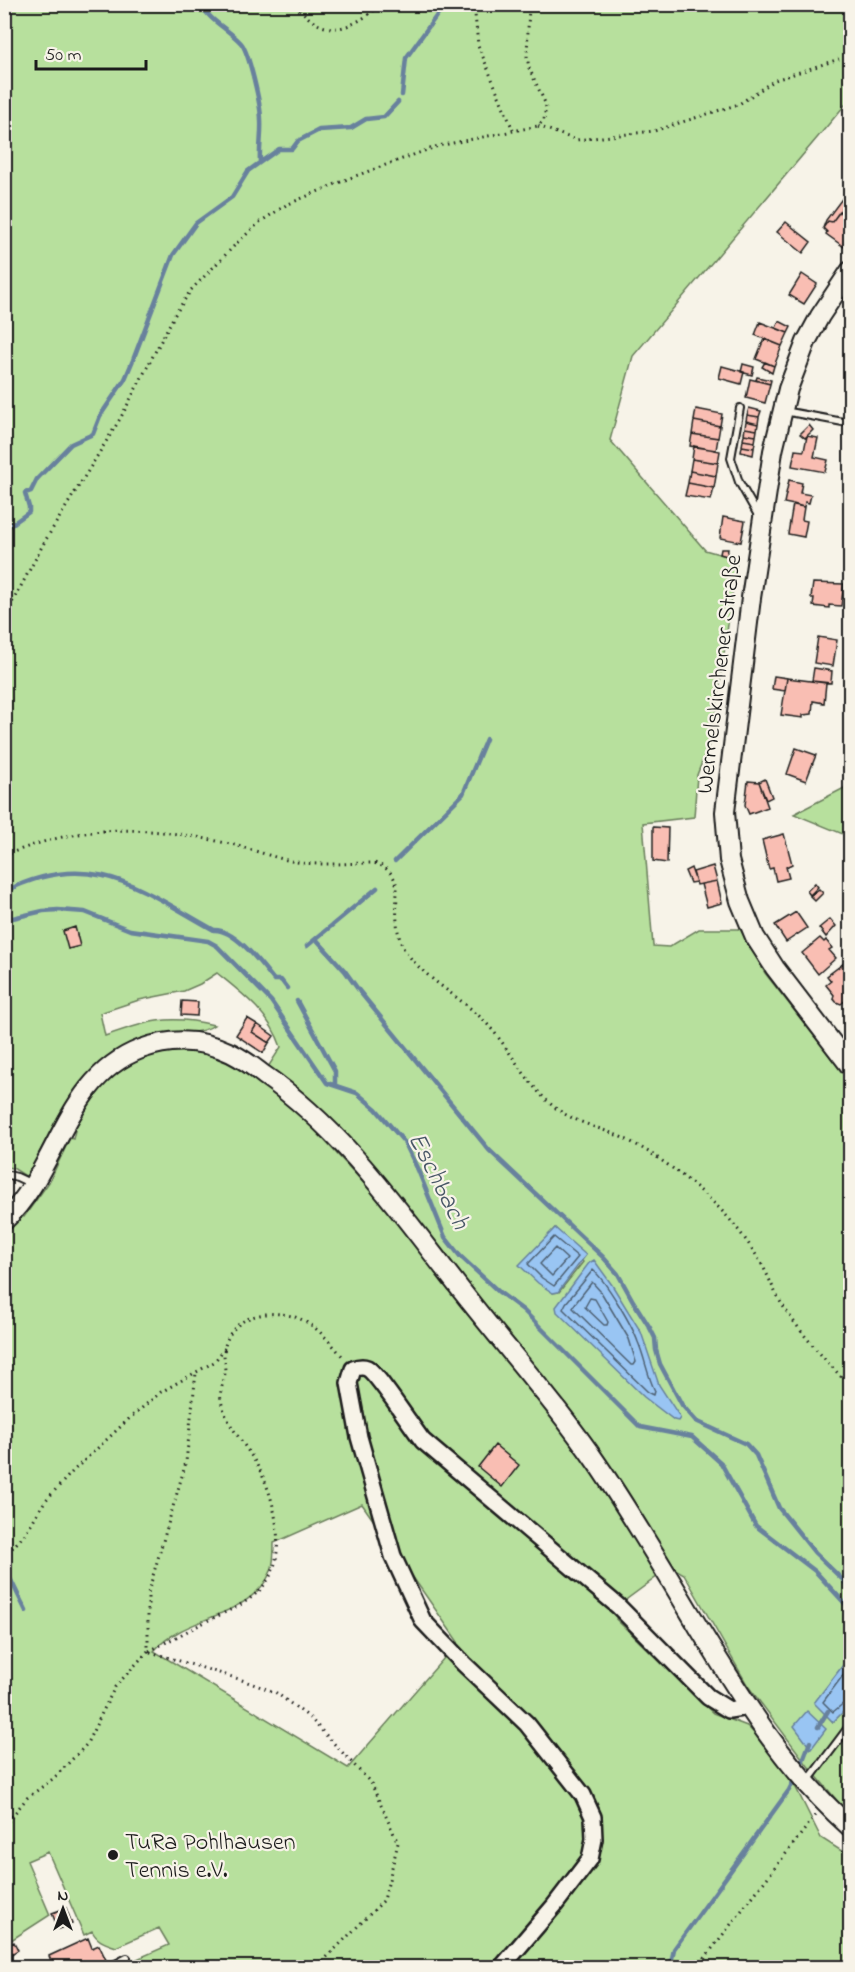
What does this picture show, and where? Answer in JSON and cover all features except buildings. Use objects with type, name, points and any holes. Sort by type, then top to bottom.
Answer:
[{"type":"main road","name":"Wermelskirchener Straße","points":[[850,271],[806,342],[788,389],[773,451],[761,520],[725,812],[729,860],[740,901],[755,937],[775,968],[850,1066]]},
{"type":"main road","points":[[4,1221],[18,1207],[33,1184],[73,1109],[88,1088],[110,1067],[140,1049],[170,1042],[205,1044],[235,1055],[284,1088],[322,1121],[371,1178],[595,1460],[748,1707],[806,1784],[850,1827]]},
{"type":"street","points":[[501,1968],[554,1906],[590,1859],[594,1839],[593,1817],[583,1795],[527,1724],[423,1621],[393,1556],[359,1437],[349,1383],[353,1369],[361,1366],[375,1375],[423,1441],[618,1606],[708,1697],[729,1710],[748,1707]]},
{"type":"lane","points":[[740,408],[731,458],[748,500],[761,520]]},
{"type":"lane","points":[[783,411],[843,422]]},
{"type":"lane","points":[[4,1174],[33,1184]]},
{"type":"lane","points":[[806,1784],[850,1725]]},
{"type":"lane","points":[[108,1968],[127,1958]]},
{"type":"path","points":[[296,4],[316,25],[330,28],[354,23],[382,4]]},
{"type":"path","points":[[474,4],[478,45],[513,130]]},
{"type":"path","points":[[529,4],[527,56],[529,68],[546,105],[544,120],[538,126]]},
{"type":"path","points":[[4,618],[45,541],[120,419],[174,316],[195,284],[260,222],[286,205],[317,190],[438,146],[538,126],[576,140],[654,132],[739,104],[775,80],[839,59]]},
{"type":"path","points":[[4,856],[27,846],[63,836],[118,829],[147,830],[205,839],[293,862],[324,865],[374,863],[384,866],[394,878],[397,886],[399,936],[410,956],[487,1024],[548,1102],[566,1115],[623,1138],[643,1149],[716,1205],[758,1257],[782,1305],[827,1362],[850,1386]]},
{"type":"path","points":[[4,1826],[27,1798],[54,1778],[86,1744],[115,1688],[148,1651],[240,1607],[263,1589],[273,1570],[278,1539],[273,1505],[259,1467],[227,1419],[220,1397],[225,1373],[225,1348],[228,1338],[236,1327],[250,1316],[274,1313],[293,1316],[311,1325],[328,1340],[353,1369]]},
{"type":"path","points":[[4,1557],[25,1534],[45,1501],[74,1470],[161,1392],[214,1362],[225,1348]]},
{"type":"path","points":[[148,1651],[148,1593],[186,1462],[196,1373]]},
{"type":"path","points":[[148,1651],[275,1692],[309,1717],[371,1783],[398,1843],[384,1900],[316,1968]]},
{"type":"path","points":[[698,1968],[825,1803]]},
{"type":"path","points":[[283,1961],[292,1968]]},
{"type":"green space","points":[[4,5],[850,5],[850,99],[633,356],[610,440],[705,550],[737,559],[713,734],[697,775],[694,817],[643,823],[653,946],[669,947],[699,929],[740,929],[765,973],[850,1082],[850,1656],[815,1703],[833,1722],[850,1705],[850,1813],[808,1766],[748,1686],[684,1574],[670,1566],[392,1192],[326,1114],[299,1089],[268,1067],[281,1047],[276,1035],[255,1006],[217,973],[184,991],[139,1000],[100,1013],[105,1036],[133,1026],[158,1021],[184,1020],[214,1025],[200,1031],[151,1036],[127,1045],[106,1058],[89,1074],[61,1111],[27,1177],[13,1168],[5,1167]],"holes":[[[555,1228],[583,1262],[559,1292],[553,1293],[534,1251]]]},
{"type":"green space","points":[[850,785],[850,837],[794,814]]},
{"type":"green space","points":[[187,1050],[211,1053],[231,1061],[302,1116],[372,1192],[561,1427],[601,1482],[658,1576],[627,1599],[616,1619],[713,1713],[747,1726],[761,1740],[796,1788],[821,1838],[850,1854],[850,1967],[119,1967],[169,1945],[159,1928],[116,1947],[99,1940],[92,1931],[84,1935],[48,1852],[27,1861],[50,1915],[5,1944],[5,1229],[20,1214],[24,1217],[49,1182],[70,1138],[73,1139],[76,1126],[103,1083],[129,1064],[160,1051]],"holes":[[[362,1504],[458,1642],[348,1768],[154,1651],[167,1639],[182,1630],[249,1598],[262,1586],[271,1571],[274,1543]]]},
{"type":"water","points":[[555,1228],[586,1255],[558,1292],[553,1293],[538,1283],[519,1265]]},
{"type":"water","points":[[594,1260],[641,1332],[659,1385],[678,1414],[680,1418],[678,1421],[644,1397],[557,1312],[556,1307],[589,1263]]},
{"type":"water","points":[[850,1656],[850,1705],[833,1722],[814,1703]]},
{"type":"water","points":[[807,1711],[826,1729],[811,1749],[794,1726]]},
{"type":"waterway","points":[[200,4],[241,43],[248,57],[260,113],[260,162]]},
{"type":"waterway","points":[[402,95],[406,58],[445,4]]},
{"type":"waterway","points":[[4,530],[29,512],[25,493],[31,491],[37,479],[71,444],[93,434],[100,416],[125,379],[173,255],[196,223],[232,197],[248,171],[279,149],[292,149],[298,141],[319,130],[351,128],[366,119],[384,117],[398,102]]},
{"type":"waterway","points":[[395,861],[463,794],[486,739]]},
{"type":"waterway","points":[[4,892],[35,879],[63,873],[89,873],[114,879],[162,900],[214,930],[230,935],[247,949],[274,980],[281,980],[287,988]]},
{"type":"waterway","points":[[307,946],[377,888]]},
{"type":"waterway","name":"Eschbach","points":[[4,920],[43,911],[85,912],[130,930],[208,941],[217,946],[271,1001],[327,1083],[357,1093],[376,1109],[405,1143],[445,1237],[460,1256],[499,1292],[523,1310],[640,1427],[692,1437],[721,1463],[756,1526],[815,1571],[850,1609]]},
{"type":"waterway","points":[[316,939],[345,971],[489,1150],[603,1257],[618,1274],[655,1338],[660,1364],[682,1405],[696,1421],[746,1444],[756,1455],[779,1508],[815,1553],[844,1581],[850,1591]]},
{"type":"waterway","points":[[297,1001],[335,1071],[335,1085]]},
{"type":"waterway","points":[[4,1566],[26,1611]]},
{"type":"waterway","points":[[818,1727],[828,1711]]},
{"type":"waterway","points":[[800,1768],[810,1742]]},
{"type":"waterway","points":[[670,1968],[674,1949],[789,1790],[795,1778]]},
{"type":"place","name":"TuRa Pohlhausen Tennis e.V.","points":[[113,1855]]}]
